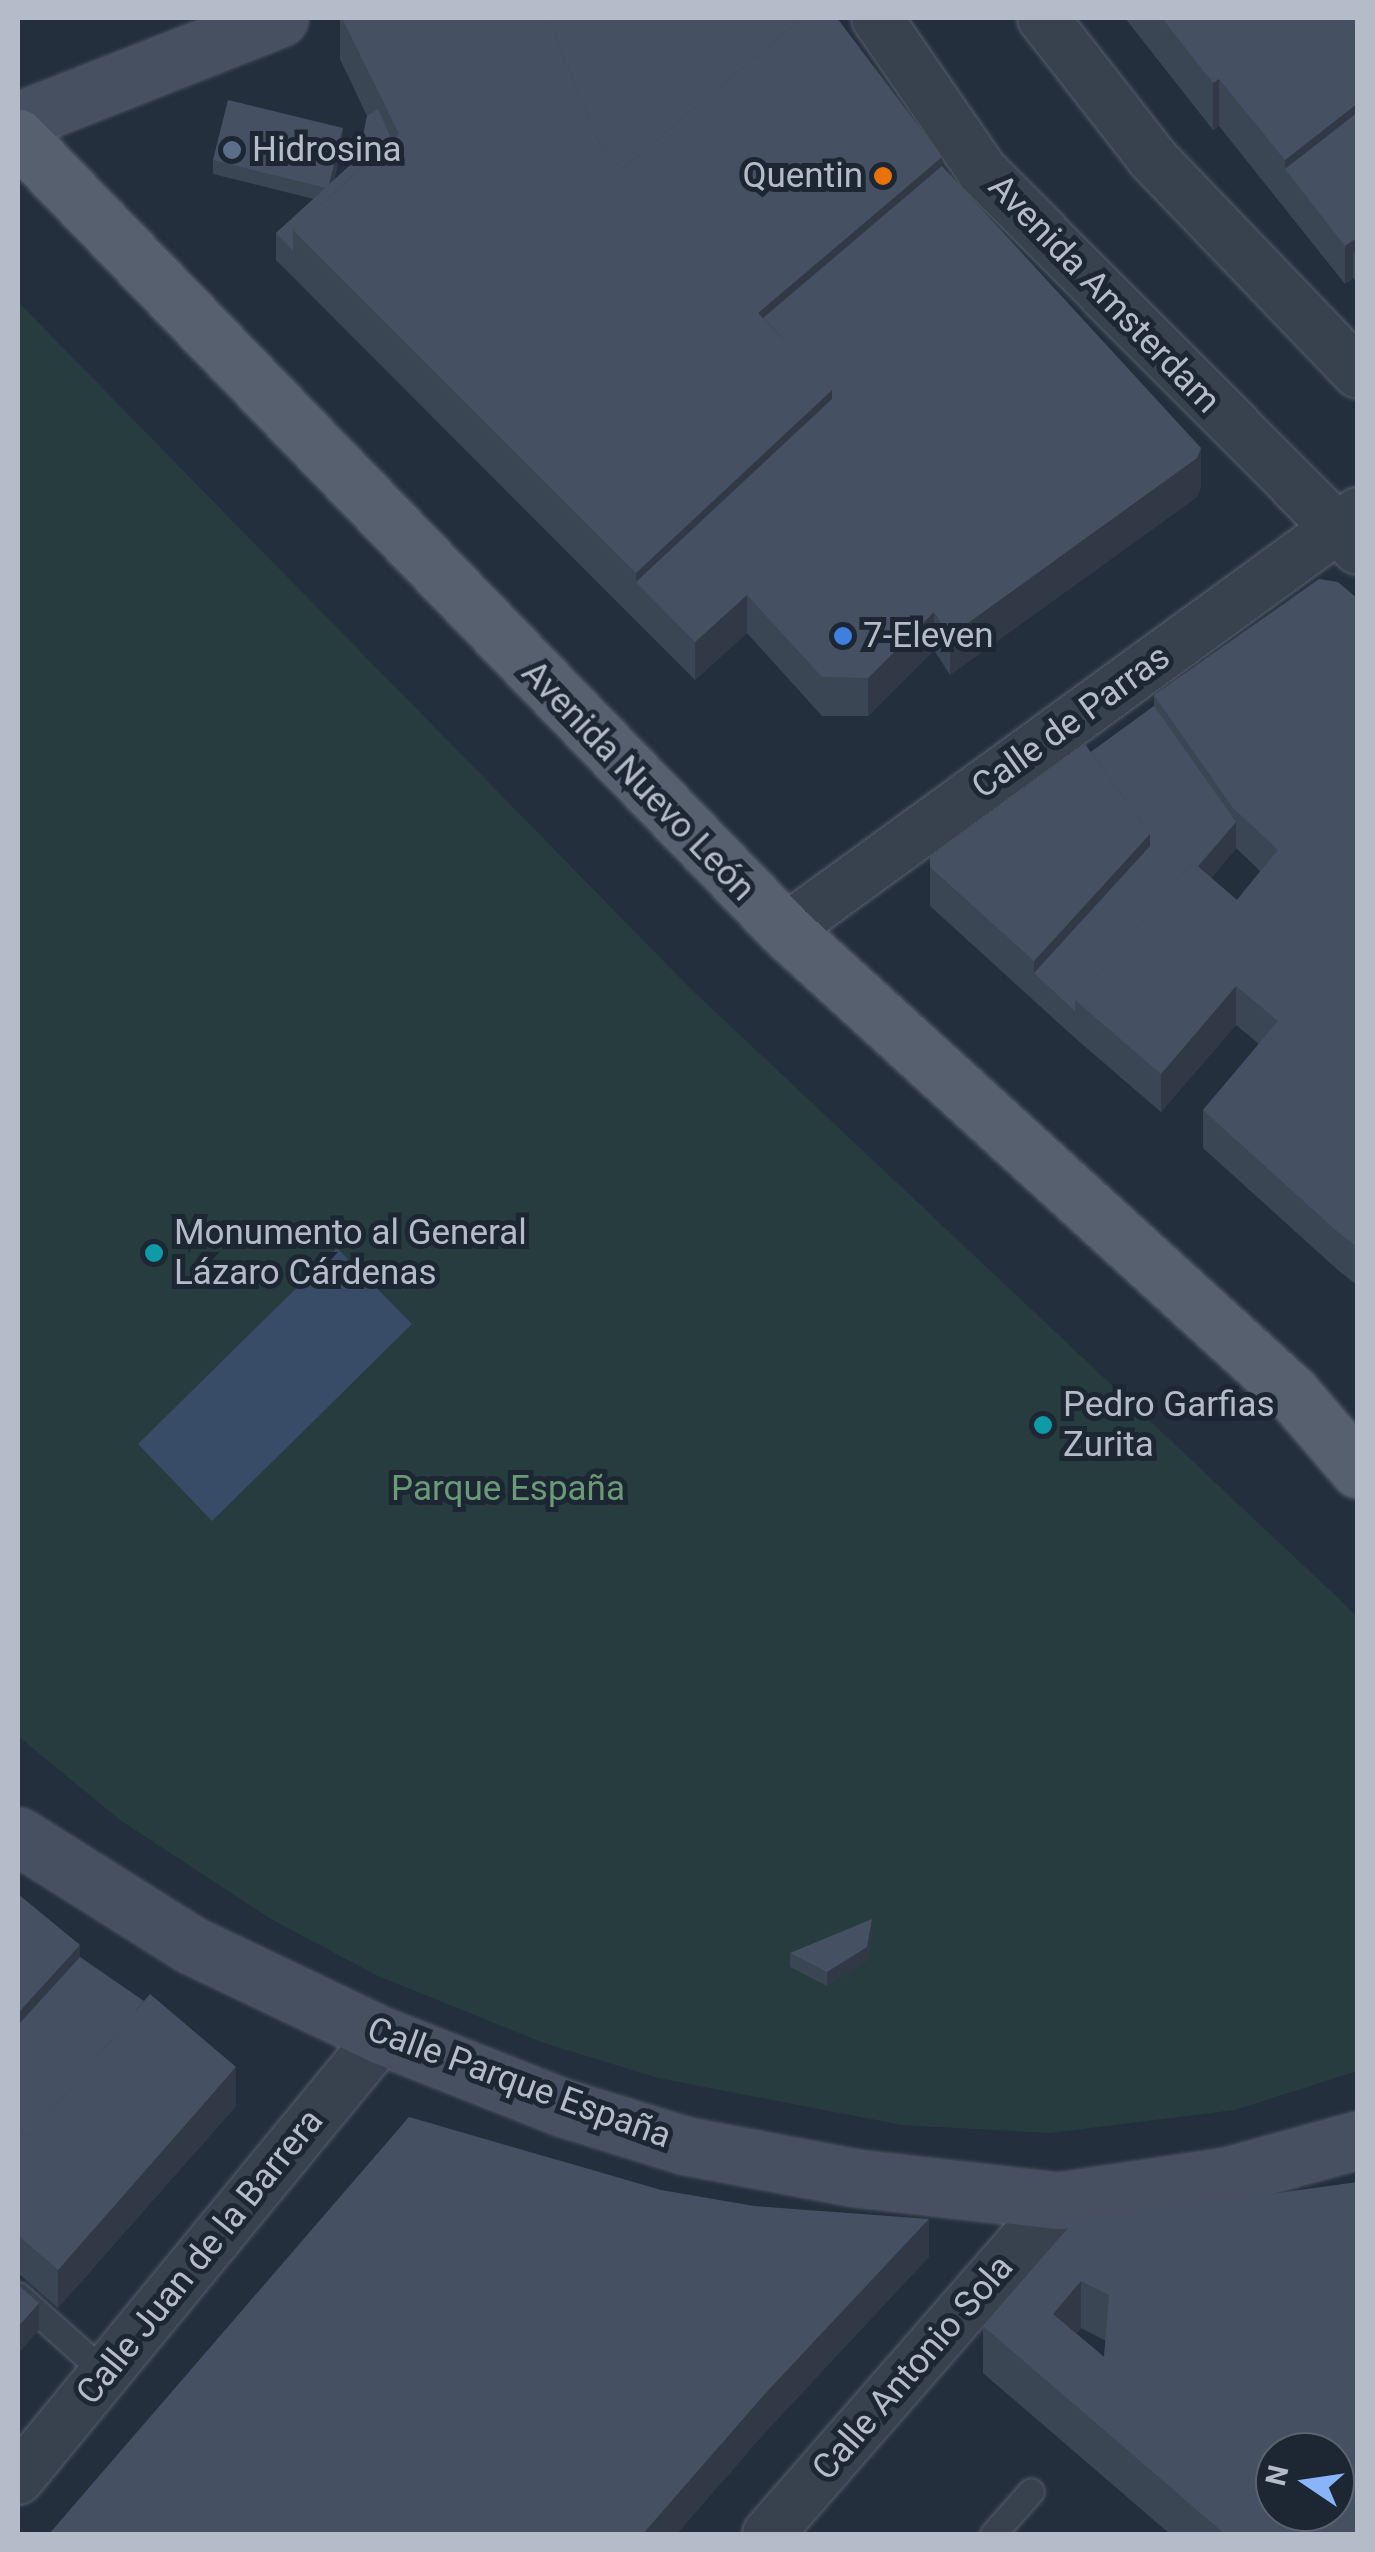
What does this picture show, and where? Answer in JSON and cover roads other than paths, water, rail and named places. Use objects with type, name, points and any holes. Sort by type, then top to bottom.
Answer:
[{"type":"main road","points":[[18,121],[280,18]]},
{"type":"main road","name":"Avenida Nuevo León","points":[[18,138],[784,930],[1291,1392],[1358,1470]]},
{"type":"main road","name":"Avenida Nuevo León","points":[[1291,1392],[1358,1436]]},
{"type":"main road","name":"Calle Parque España","points":[[18,1836],[190,1945],[382,2036],[564,2108],[688,2146],[856,2178],[1059,2201],[1227,2176],[1358,2140]]},
{"type":"street","name":"Avenida Amsterdam","points":[[876,18],[982,171],[1350,531]]},
{"type":"street","points":[[1043,18],[1153,160],[1358,374]]},
{"type":"street","name":"Calle de Parras","points":[[784,930],[1350,531]]},
{"type":"street","name":"Calle Juan de la Barrera","points":[[18,2479],[382,2036]]},
{"type":"street","name":"Calle Antonio Sola","points":[[768,2534],[1059,2201]]},
{"type":"lane","points":[[18,2295],[105,2373]]},
{"type":"lane","points":[[993,2534],[1031,2491]]},
{"type":"water","points":[[337,1248],[412,1324],[212,1521],[138,1444]]},
{"type":"place","name":"Hidrosina","points":[[232,150]]},
{"type":"place","name":"Quentin","points":[[883,176]]},
{"type":"place","name":"7-Eleven","points":[[843,636]]},
{"type":"place","name":"Monumento al General Lázaro Cárdenas","points":[[154,1253]]},
{"type":"place","name":"Pedro Garfias Zurita","points":[[1043,1425]]},
{"type":"park label","name":"Parque España","points":[[508,1489]]}]
